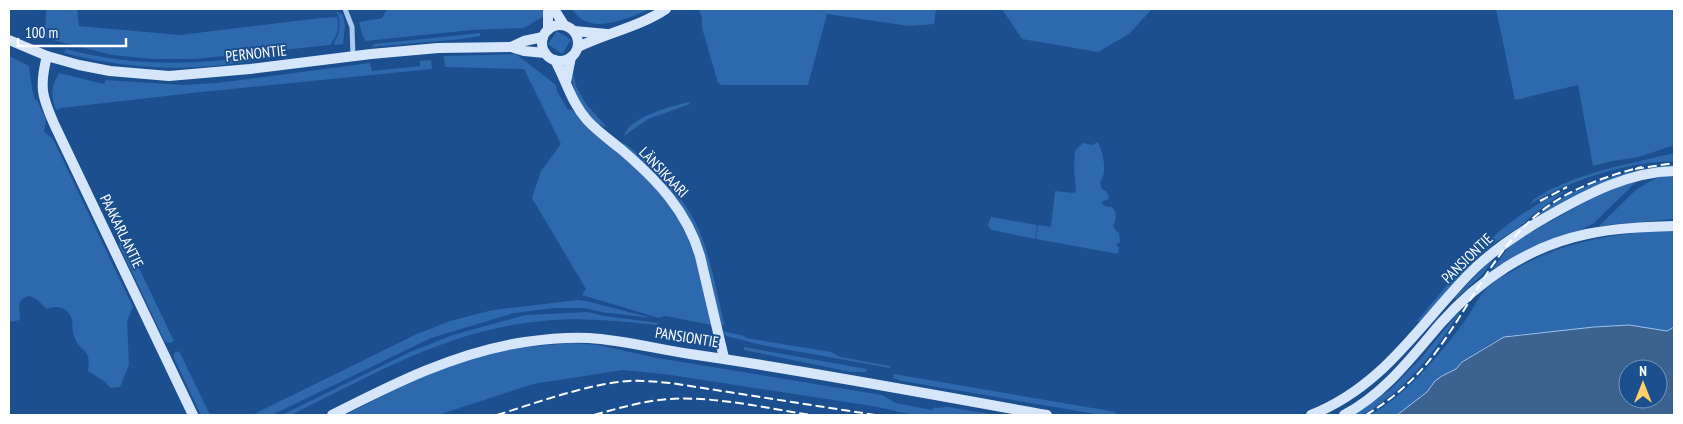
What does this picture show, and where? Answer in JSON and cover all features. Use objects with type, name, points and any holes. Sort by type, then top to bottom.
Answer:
[{"type":"street","points":[[345,9],[352,27],[353,57]]},
{"type":"street","points":[[548,9],[546,33],[542,44],[545,53],[555,60],[571,57],[578,47],[578,38],[574,31]]},
{"type":"street","points":[[554,9],[564,25],[574,31],[607,34]]},
{"type":"street","points":[[578,47],[607,34],[641,23],[666,9]]},
{"type":"street","points":[[546,33],[554,26],[564,25]]},
{"type":"street","name":"PERNONTIE","points":[[511,47],[546,33]]},
{"type":"street","name":"PERNONTIE","points":[[9,40],[47,56],[110,71],[169,76],[438,48],[511,47],[524,51],[545,53]]},
{"type":"street","name":"PAAKARLANTIE","points":[[47,56],[42,88],[49,112],[193,415]]},
{"type":"street","points":[[566,82],[571,57]]},
{"type":"street","name":"LÄNSIKAARI","points":[[555,60],[574,101],[587,120],[655,180],[669,195],[684,217],[696,241],[724,358]]},
{"type":"street","name":"PANSIONTIE","points":[[1311,415],[1344,399],[1378,374],[1395,358],[1468,275],[1485,258],[1510,238],[1562,208],[1612,184],[1641,175],[1674,171]]},
{"type":"street","name":"PANSIONTIE","points":[[1344,415],[1368,400],[1394,378],[1462,300],[1484,282],[1515,262],[1564,240],[1586,234],[1619,229],[1674,226]]},
{"type":"street","name":"PANSIONTIE","points":[[332,415],[434,367],[478,352],[525,342],[568,338],[595,338],[724,358],[1047,415]]},
{"type":"shaded area","points":[[46,9],[77,9],[79,26],[180,35],[337,17],[338,28],[330,45],[195,59],[153,59],[112,55],[45,38]]},
{"type":"shaded area","points":[[387,9],[545,9],[546,15],[524,28],[472,30],[366,41],[359,22],[382,18]]},
{"type":"shaded area","points":[[572,9],[650,9],[619,21],[598,24],[588,22],[579,17]]},
{"type":"shaded area","points":[[699,9],[936,9],[934,24],[909,26],[827,14],[808,85],[721,85],[718,83],[702,28]]},
{"type":"shaded area","points":[[1002,9],[1152,9],[1129,34],[1098,52],[1022,39]]},
{"type":"shaded area","points":[[1496,9],[1674,9],[1674,145],[1639,157],[1593,166],[1578,85],[1515,100]]},
{"type":"shaded area","points":[[336,11],[343,15],[345,26],[343,44],[335,45],[340,27]]},
{"type":"shaded area","points":[[557,31],[571,40],[562,54],[548,44]]},
{"type":"shaded area","points":[[480,33],[480,36],[462,39],[372,47],[374,44]]},
{"type":"shaded area","points":[[66,49],[121,60],[174,63],[228,60],[284,53],[284,55],[223,65],[163,68],[104,62],[64,53]]},
{"type":"shaded area","points":[[516,54],[556,85],[557,91],[568,110],[571,109],[642,173],[655,186],[678,216],[696,255],[712,325],[665,316],[659,318],[582,295],[586,289],[532,198],[541,171],[561,144],[524,69],[445,67],[444,56]]},
{"type":"shaded area","points":[[9,56],[29,66],[35,100],[37,100],[46,120],[44,132],[53,139],[133,307],[127,321],[129,365],[120,387],[111,388],[88,371],[87,354],[76,342],[73,334],[72,320],[62,308],[47,309],[40,302],[29,296],[22,299],[19,304],[20,320],[9,322]]},
{"type":"shaded area","points":[[431,60],[432,69],[201,92],[56,110],[52,95],[54,83],[59,73],[104,84],[106,80],[183,85],[217,83],[370,63],[372,71],[420,66],[420,61]]},
{"type":"shaded area","points":[[573,72],[576,86],[586,104],[607,127],[600,125],[594,120],[582,105],[574,87]]},
{"type":"shaded area","points":[[689,102],[690,104],[648,119],[624,136],[634,123],[642,118],[652,113]]},
{"type":"shaded area","points":[[623,142],[658,172],[678,195],[695,221],[711,268],[724,323],[723,326],[691,221],[669,189],[624,146]]},
{"type":"shaded area","points":[[1098,142],[1102,152],[1104,168],[1104,174],[1100,182],[1102,189],[1107,192],[1109,199],[1103,201],[1102,204],[1112,207],[1116,214],[1113,226],[1119,233],[1120,242],[1116,245],[1119,247],[1118,254],[1036,239],[1038,225],[1051,227],[1055,191],[1074,193],[1076,191],[1075,151],[1083,143],[1092,145]]},
{"type":"shaded area","points":[[1674,153],[1674,161],[1636,165],[1599,174],[1564,187],[1530,204],[1534,199],[1551,189],[1575,179],[1606,169]]},
{"type":"shaded area","points":[[1674,165],[1636,172],[1610,180],[1535,218],[1565,197],[1600,181],[1638,170]]},
{"type":"shaded area","points":[[1674,175],[1674,219],[1599,226],[1637,189],[1658,177]]},
{"type":"shaded area","points":[[1637,181],[1594,223],[1581,230],[1533,248],[1493,269],[1510,245],[1522,237],[1600,194]]},
{"type":"shaded area","points":[[1565,191],[1477,258],[1421,321],[1417,321],[1449,282],[1501,230],[1542,202]]},
{"type":"shaded area","points":[[991,217],[1037,225],[1035,239],[992,230],[988,226]]},
{"type":"shaded area","points":[[1657,231],[1674,231],[1674,327],[1667,331],[1629,325],[1504,337],[1462,362],[1456,369],[1442,376],[1427,392],[1397,415],[1371,415],[1399,395],[1422,373],[1464,322],[1486,288],[1494,282],[1526,263],[1562,248],[1599,238]]},
{"type":"shaded area","points":[[125,239],[174,341],[170,343],[165,342],[119,245]]},
{"type":"shaded area","points":[[1497,254],[1484,273],[1456,299],[1454,298]]},
{"type":"shaded area","points":[[578,300],[652,318],[601,312],[585,308],[554,308],[514,313],[431,338],[272,415],[252,415],[417,334],[450,321],[493,310]]},
{"type":"shaded area","points":[[1463,307],[1427,359],[1406,382],[1366,413],[1354,415],[1391,389],[1421,358]]},
{"type":"shaded area","points":[[588,312],[604,316],[659,323],[656,325],[570,319],[508,326],[475,334],[412,356],[291,415],[282,415],[410,352],[453,335],[525,315]]},
{"type":"shaded area","points":[[1629,325],[1667,331],[1674,327],[1674,415],[1397,415],[1427,392],[1435,381],[1456,369],[1462,362],[1504,337],[1594,327]]},
{"type":"shaded area","points":[[723,331],[746,338],[831,352],[840,357],[890,366],[890,368],[762,345],[726,336]]},
{"type":"shaded area","points":[[571,343],[599,345],[652,357],[882,395],[896,403],[932,410],[933,408],[948,407],[996,415],[913,415],[878,407],[671,375],[623,370],[533,384],[438,415],[345,415],[430,372],[480,356],[516,348]]},
{"type":"shaded area","points":[[744,347],[867,369],[866,372],[851,372],[744,350]]},
{"type":"shaded area","points":[[179,351],[210,415],[201,415],[174,358],[174,353]]},
{"type":"shaded area","points":[[894,374],[1116,412],[1115,415],[1101,415],[902,381],[893,378]]},
{"type":"railway","points":[[1635,169],[1674,163]]},
{"type":"railway","points":[[1366,415],[1398,393],[1425,366],[1452,329],[1494,263],[1532,219],[1557,200],[1584,186],[1612,175],[1642,167]]},
{"type":"railway","points":[[1540,201],[1567,187]]},
{"type":"railway","points":[[497,415],[579,390],[629,381],[671,383],[875,415]]},
{"type":"railway","points":[[594,415],[631,405],[669,399],[704,399],[740,403],[811,415]]}]
